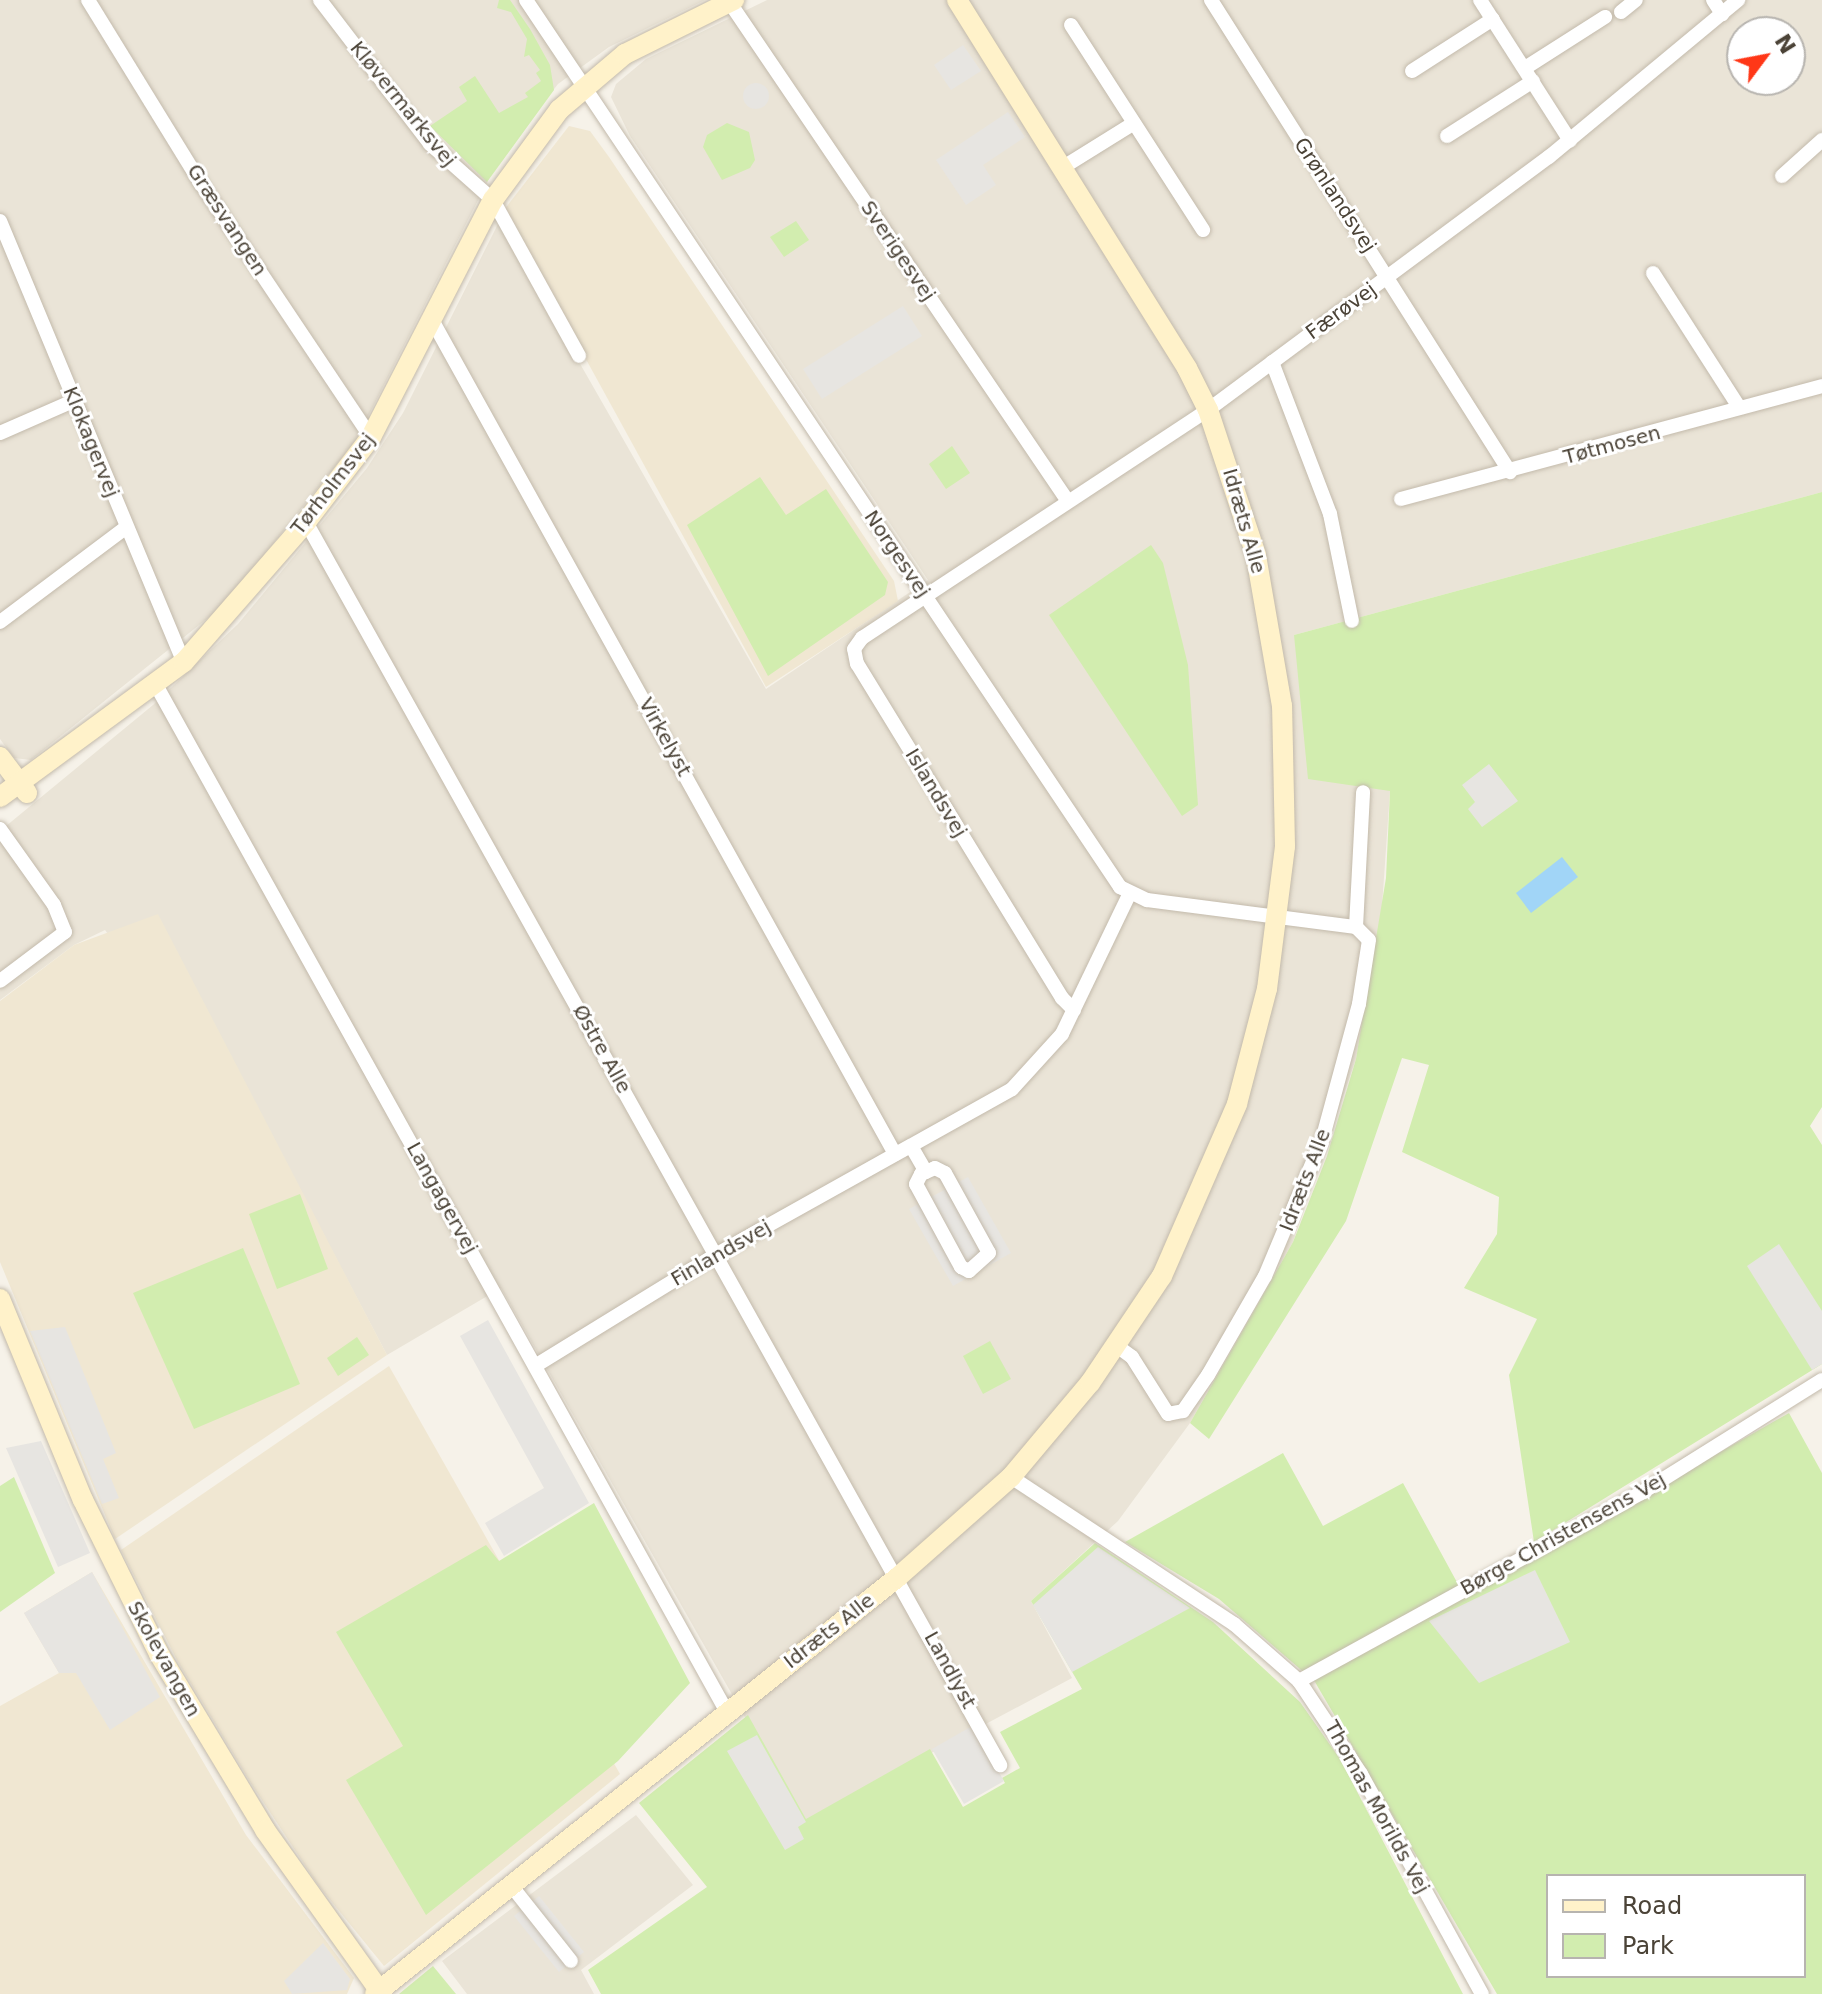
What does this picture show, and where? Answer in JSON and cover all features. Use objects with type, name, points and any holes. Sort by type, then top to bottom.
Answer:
[{"type":"street","name":"Græsvangen","points":[[88,0],[202,185],[371,437]]},
{"type":"street","name":"Kløvermarksvej","points":[[320,0],[430,144],[493,200]]},
{"type":"street","name":"Norgesvej","points":[[526,0],[1129,895]]},
{"type":"street","name":"Idræts Alle","points":[[377,1992],[898,1577],[1011,1477],[1055,1429],[1117,1346],[1162,1276],[1214,1163],[1237,1104],[1267,989],[1279,917],[1286,776],[1272,630],[1256,555],[1208,410],[1152,305],[957,0]]},
{"type":"street","name":"Grønlandsvej","points":[[1211,0],[1510,472]]},
{"type":"street","points":[[1621,12],[1636,0]]},
{"type":"street","points":[[1713,0],[1722,14]]},
{"type":"street","name":"Færøvej","points":[[926,596],[1067,500],[1208,410],[1570,141],[1738,0]]},
{"type":"street","name":"Tørholmsvej","points":[[0,813],[24,788],[184,662],[306,522],[371,437],[493,200],[521,155],[583,86],[625,54],[730,1]]},
{"type":"street","name":"Sverigesvej","points":[[730,1],[1067,500]]},
{"type":"street","points":[[1412,71],[1490,7],[1570,141]]},
{"type":"street","points":[[1447,136],[1605,17]]},
{"type":"street","points":[[1071,25],[1203,230]]},
{"type":"street","points":[[1065,166],[1134,123]]},
{"type":"street","points":[[1782,176],[1822,140]]},
{"type":"street","points":[[493,200],[579,356]]},
{"type":"street","name":"Klokagervej","points":[[0,221],[125,528],[184,662]]},
{"type":"street","points":[[1653,273],[1739,407]]},
{"type":"street","name":"Virkelyst","points":[[432,320],[895,1154]]},
{"type":"street","points":[[1272,362],[1330,514],[1352,621]]},
{"type":"street","name":"Tøtmosen","points":[[1401,499],[1822,386]]},
{"type":"street","points":[[0,433],[75,400]]},
{"type":"street","name":"Østre Alle","points":[[306,522],[898,1577]]},
{"type":"street","points":[[0,622],[125,528]]},
{"type":"street","name":"Islandsvej","points":[[926,596],[862,638],[854,649],[857,664],[1062,998],[1074,1010]]},
{"type":"street","name":"Langagervej","points":[[156,685],[727,1712]]},
{"type":"street","points":[[0,757],[24,788]]},
{"type":"street","name":"Tørholmsvej","points":[[0,797],[24,788]]},
{"type":"street","name":"Idræts Alle","points":[[1117,1346],[1132,1357],[1163,1412],[1174,1415],[1190,1403],[1238,1327],[1285,1234],[1322,1140],[1369,949],[1366,934],[1356,927],[1363,792]]},
{"type":"street","points":[[0,829],[54,905],[65,932],[0,981]]},
{"type":"street","points":[[1129,895],[1356,927]]},
{"type":"street","name":"Finlandsvej","points":[[535,1366],[717,1254],[1012,1089],[1037,1066],[1074,1010],[1129,895]]},
{"type":"street","points":[[911,1146],[926,1172]]},
{"type":"street","points":[[942,1170],[988,1250],[987,1260],[969,1271],[961,1267],[918,1188],[917,1180],[926,1172],[942,1170]]},
{"type":"street","name":"Skolevangen","points":[[0,1299],[87,1508],[159,1654],[270,1838],[377,1992]]},
{"type":"street","name":"Børge Christensens Vej","points":[[1299,1681],[1641,1493],[1822,1380]]},
{"type":"street","name":"Thomas Morilds Vej","points":[[1011,1477],[1234,1624],[1299,1681],[1361,1774],[1482,1994]]},
{"type":"street","name":"Landlyst","points":[[898,1577],[1000,1765]]},
{"type":"street","points":[[510,1884],[571,1961]]},
{"type":"shaded area","points":[[0,0],[705,0],[609,47],[558,84],[498,161],[356,440],[224,605],[31,760],[14,758],[0,739]]},
{"type":"shaded area","points":[[767,0],[1822,0],[1822,492],[1294,635],[1390,791],[1380,935],[1356,1059],[1293,1242],[1190,1423],[1118,1521],[1031,1601],[1072,1678],[804,1821],[501,1288],[387,1355],[297,1184],[105,930],[74,945],[0,1000],[0,831],[153,705],[238,624],[367,468],[403,413],[499,222],[766,689],[928,580],[630,136],[611,97],[616,84],[646,59]]},
{"type":"shaded area","points":[[963,45],[981,71],[951,90],[934,65]]},
{"type":"shaded area","points":[[756,83],[765,87],[769,96],[765,105],[756,109],[747,105],[743,96],[747,87]]},
{"type":"shaded area","points":[[1008,112],[1025,137],[983,165],[996,185],[966,205],[936,160]]},
{"type":"shaded area","points":[[569,126],[590,131],[609,157],[894,581],[898,601],[766,687],[504,210]]},
{"type":"shaded area","points":[[903,306],[922,336],[822,399],[803,369]]},
{"type":"shaded area","points":[[1489,764],[1518,801],[1482,827],[1468,809],[1475,802],[1462,785]]},
{"type":"shaded area","points":[[158,914],[387,1355],[115,1539],[0,1262],[0,1001],[74,945]]},
{"type":"shaded area","points":[[968,1177],[1011,1253],[953,1286],[909,1209]]},
{"type":"shaded area","points":[[1779,1244],[1822,1311],[1822,1364],[1812,1370],[1747,1266]]},
{"type":"shaded area","points":[[488,1320],[589,1503],[504,1556],[485,1523],[544,1488],[460,1336]]},
{"type":"shaded area","points":[[65,1327],[116,1453],[103,1459],[119,1498],[102,1504],[30,1331]]},
{"type":"shaded area","points":[[389,1366],[620,1774],[384,1966],[318,1885],[252,1785],[178,1662],[121,1550]]},
{"type":"shaded area","points":[[41,1441],[90,1553],[58,1567],[6,1448]]},
{"type":"shaded area","points":[[1098,1547],[1190,1608],[1072,1672],[1033,1605]]},
{"type":"shaded area","points":[[1535,1570],[1570,1642],[1479,1683],[1429,1621]]},
{"type":"shaded area","points":[[92,1572],[246,1835],[354,1978],[347,1994],[0,1994],[0,1706],[59,1673],[24,1613]]},
{"type":"shaded area","points":[[92,1572],[160,1697],[110,1730],[76,1673],[59,1673],[24,1613]]},
{"type":"shaded area","points":[[972,1726],[1004,1781],[964,1804],[932,1749]]},
{"type":"shaded area","points":[[757,1735],[806,1822],[798,1827],[804,1839],[785,1850],[727,1751]]},
{"type":"shaded area","points":[[636,1815],[693,1885],[581,1970],[594,1994],[467,1994],[442,1961]]},
{"type":"shaded area","points":[[539,1896],[584,1952],[559,1972],[514,1916]]},
{"type":"shaded area","points":[[323,1943],[350,1979],[347,1990],[292,1994],[284,1981]]},
{"type":"green space","points":[[499,0],[510,0],[530,29],[550,65],[554,90],[487,182],[430,126],[467,101],[459,87],[475,76],[499,113],[528,97],[525,93],[541,81],[536,73],[540,70],[529,55],[524,57],[527,39],[511,12],[497,8]]},
{"type":"green space","points":[[727,123],[749,132],[755,160],[750,168],[722,180],[703,147],[707,135]]},
{"type":"green space","points":[[796,221],[809,240],[784,257],[770,237]]},
{"type":"green space","points":[[952,446],[970,473],[946,489],[929,464]]},
{"type":"green space","points":[[760,477],[786,515],[826,489],[888,582],[885,595],[768,676],[687,525]]},
{"type":"green space","points":[[1822,492],[1822,1107],[1810,1126],[1822,1145],[1822,1364],[1534,1542],[1509,1375],[1537,1319],[1464,1288],[1497,1234],[1499,1197],[1402,1152],[1429,1065],[1402,1058],[1346,1221],[1209,1439],[1190,1423],[1293,1242],[1327,1156],[1356,1059],[1386,878],[1390,791],[1308,779],[1294,635]]},
{"type":"green space","points":[[1151,545],[1163,563],[1188,665],[1198,805],[1182,816],[1049,615]]},
{"type":"green space","points":[[300,1194],[328,1269],[277,1289],[249,1214]]},
{"type":"green space","points":[[243,1248],[300,1384],[194,1429],[133,1293]]},
{"type":"green space","points":[[357,1337],[369,1355],[338,1376],[327,1358]]},
{"type":"green space","points":[[990,1341],[1011,1379],[983,1394],[963,1356]]},
{"type":"green space","points":[[1789,1413],[1822,1473],[1822,1994],[1497,1994],[1315,1682],[1219,1599],[1125,1542],[1283,1453],[1323,1526],[1403,1483],[1465,1597]]},
{"type":"green space","points":[[14,1477],[55,1573],[0,1612],[0,1486]]},
{"type":"green space","points":[[594,1503],[690,1683],[618,1761],[426,1915],[346,1780],[403,1746],[336,1632],[486,1545],[499,1561]]},
{"type":"green space","points":[[1095,1543],[1213,1622],[1300,1702],[1340,1759],[1463,1994],[601,1994],[588,1970],[707,1887],[639,1803],[748,1715],[806,1819],[930,1749],[963,1807],[1005,1783],[1002,1778],[1020,1768],[1000,1732],[1082,1689],[1031,1601]]},
{"type":"green space","points":[[433,1966],[456,1994],[399,1994]]},
{"type":"water","points":[[1562,857],[1578,877],[1531,913],[1516,893]]}]
